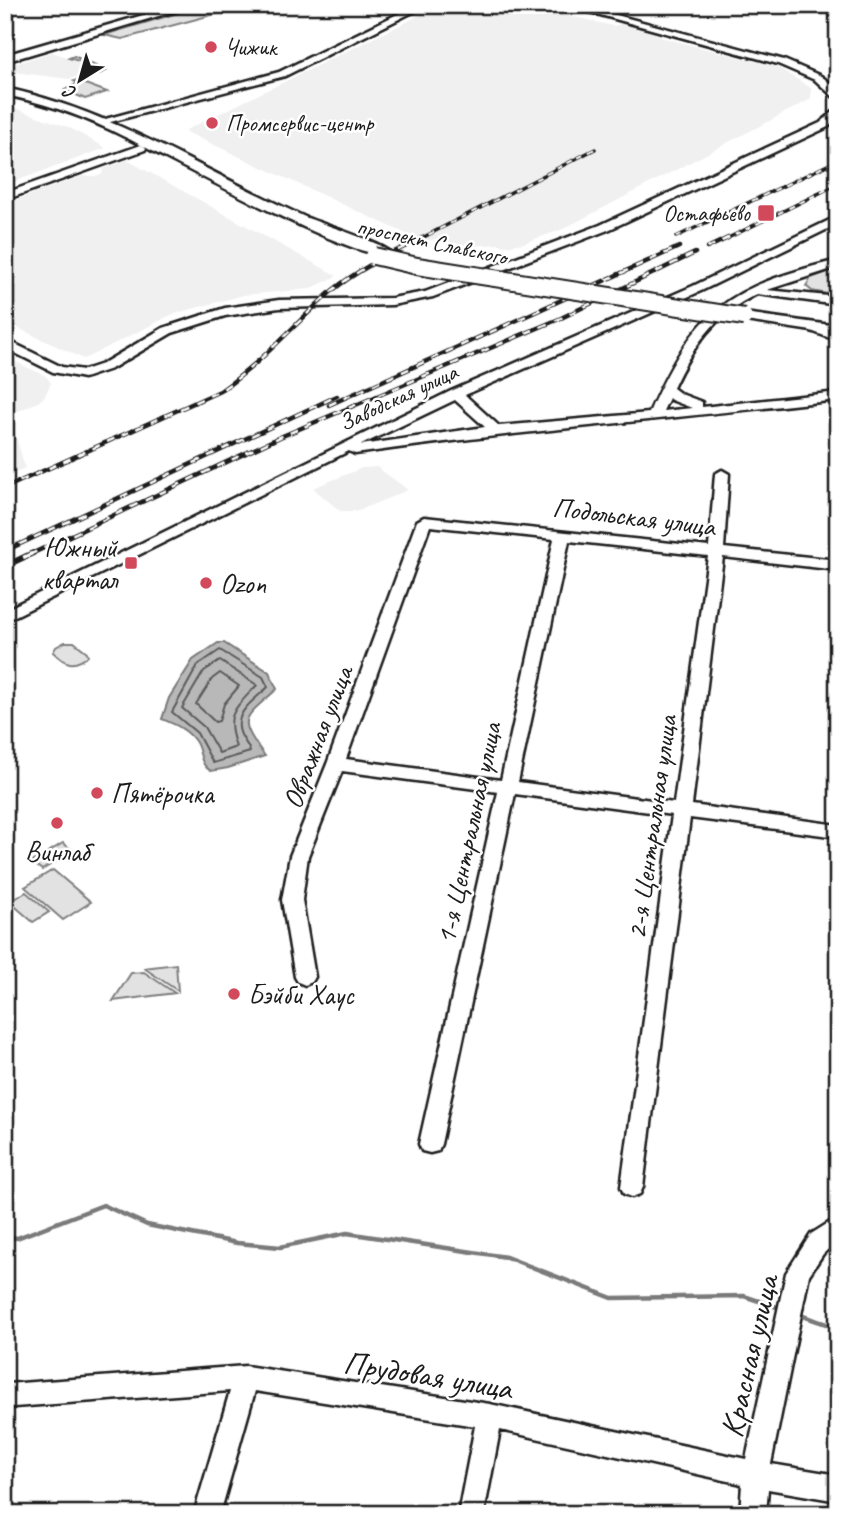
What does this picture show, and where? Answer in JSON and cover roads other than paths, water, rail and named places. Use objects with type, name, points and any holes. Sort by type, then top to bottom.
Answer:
[{"type":"main road","points":[[96,20],[148,5]]},
{"type":"main road","points":[[5,51],[163,5]]},
{"type":"main road","points":[[37,42],[178,5]]},
{"type":"main road","points":[[5,59],[190,5]]},
{"type":"main road","name":"проспект Славского","points":[[5,93],[51,101],[103,121],[279,211],[378,253]]},
{"type":"main road","name":"проспект Славского","points":[[5,93],[64,111],[271,215],[336,244],[430,268],[838,325]]},
{"type":"main road","name":"проспект Славского","points":[[746,314],[838,334]]},
{"type":"street","points":[[103,121],[282,74],[423,5]]},
{"type":"street","points":[[568,5],[781,62],[834,86],[838,98]]},
{"type":"street","points":[[5,343],[73,374],[104,367],[158,335],[236,309],[306,302],[383,302],[439,292],[591,233],[680,194],[824,125],[838,111]]},
{"type":"street","points":[[5,197],[141,148]]},
{"type":"street","name":"Заводская улица","points":[[5,616],[305,465],[456,394],[713,281],[838,219]]},
{"type":"street","points":[[655,412],[666,388],[704,326],[730,304],[751,293],[838,263]]},
{"type":"street","points":[[810,272],[801,285],[833,300]]},
{"type":"street","points":[[751,293],[778,293],[833,300]]},
{"type":"street","points":[[305,465],[360,449],[496,430],[563,426],[838,386]]},
{"type":"street","points":[[666,388],[676,397],[697,405]]},
{"type":"street","points":[[456,394],[496,430]]},
{"type":"street","points":[[655,412],[838,396]]},
{"type":"street","name":"2-я Центральная улица","points":[[632,1187],[716,552],[722,474]]},
{"type":"street","name":"Подольская улица","points":[[424,521],[838,565]]},
{"type":"street","name":"Овражная улица","points":[[305,976],[293,915],[294,875],[424,521]]},
{"type":"street","name":"1-я Центральная улица","points":[[429,1144],[563,534]]},
{"type":"street","points":[[336,764],[838,831]]},
{"type":"street","name":"Красная улица","points":[[753,1514],[756,1474],[798,1273],[811,1250],[824,1236],[838,1227]]},
{"type":"street","points":[[207,1514],[246,1378]]},
{"type":"street","name":"Прудовая улица","points":[[6,1397],[246,1378],[490,1416],[756,1474],[838,1488]]},
{"type":"street","points":[[471,1514],[490,1416]]},
{"type":"water","points":[[218,643],[224,643],[269,672],[277,689],[247,720],[250,733],[265,756],[211,771],[204,765],[192,737],[180,727],[162,719],[169,698],[193,660]]},
{"type":"waterway","points":[[5,1236],[17,1238],[103,1205],[147,1225],[237,1243],[280,1247],[347,1233],[506,1257],[612,1298],[744,1296],[783,1309]]},
{"type":"waterway","points":[[797,1314],[838,1328]]},
{"type":"railway","points":[[418,240],[595,149]]},
{"type":"railway","points":[[676,237],[838,160]]},
{"type":"railway","points":[[724,240],[838,184]]},
{"type":"railway","points":[[5,488],[220,391],[250,368],[343,282],[422,238]]},
{"type":"railway","points":[[707,248],[728,238]]},
{"type":"railway","points":[[329,405],[679,247]]},
{"type":"railway","points":[[29,555],[280,437],[559,319],[695,253]]},
{"type":"railway","points":[[5,551],[337,396]]},
{"type":"railway","points":[[5,566],[33,553]]},
{"type":"place","name":"Чижик","points":[[211,47]]},
{"type":"place","name":"Промсервис-центр","points":[[212,123]]},
{"type":"place","name":"Остафьево","points":[[766,213]]},
{"type":"place","name":"Южный квартал","points":[[131,563]]},
{"type":"place","name":"Ozon","points":[[206,583]]},
{"type":"place","name":"Пятёрочка","points":[[97,793]]},
{"type":"place","name":"Винлаб","points":[[57,823]]},
{"type":"place","name":"Бэйби Хаус","points":[[234,994]]}]
